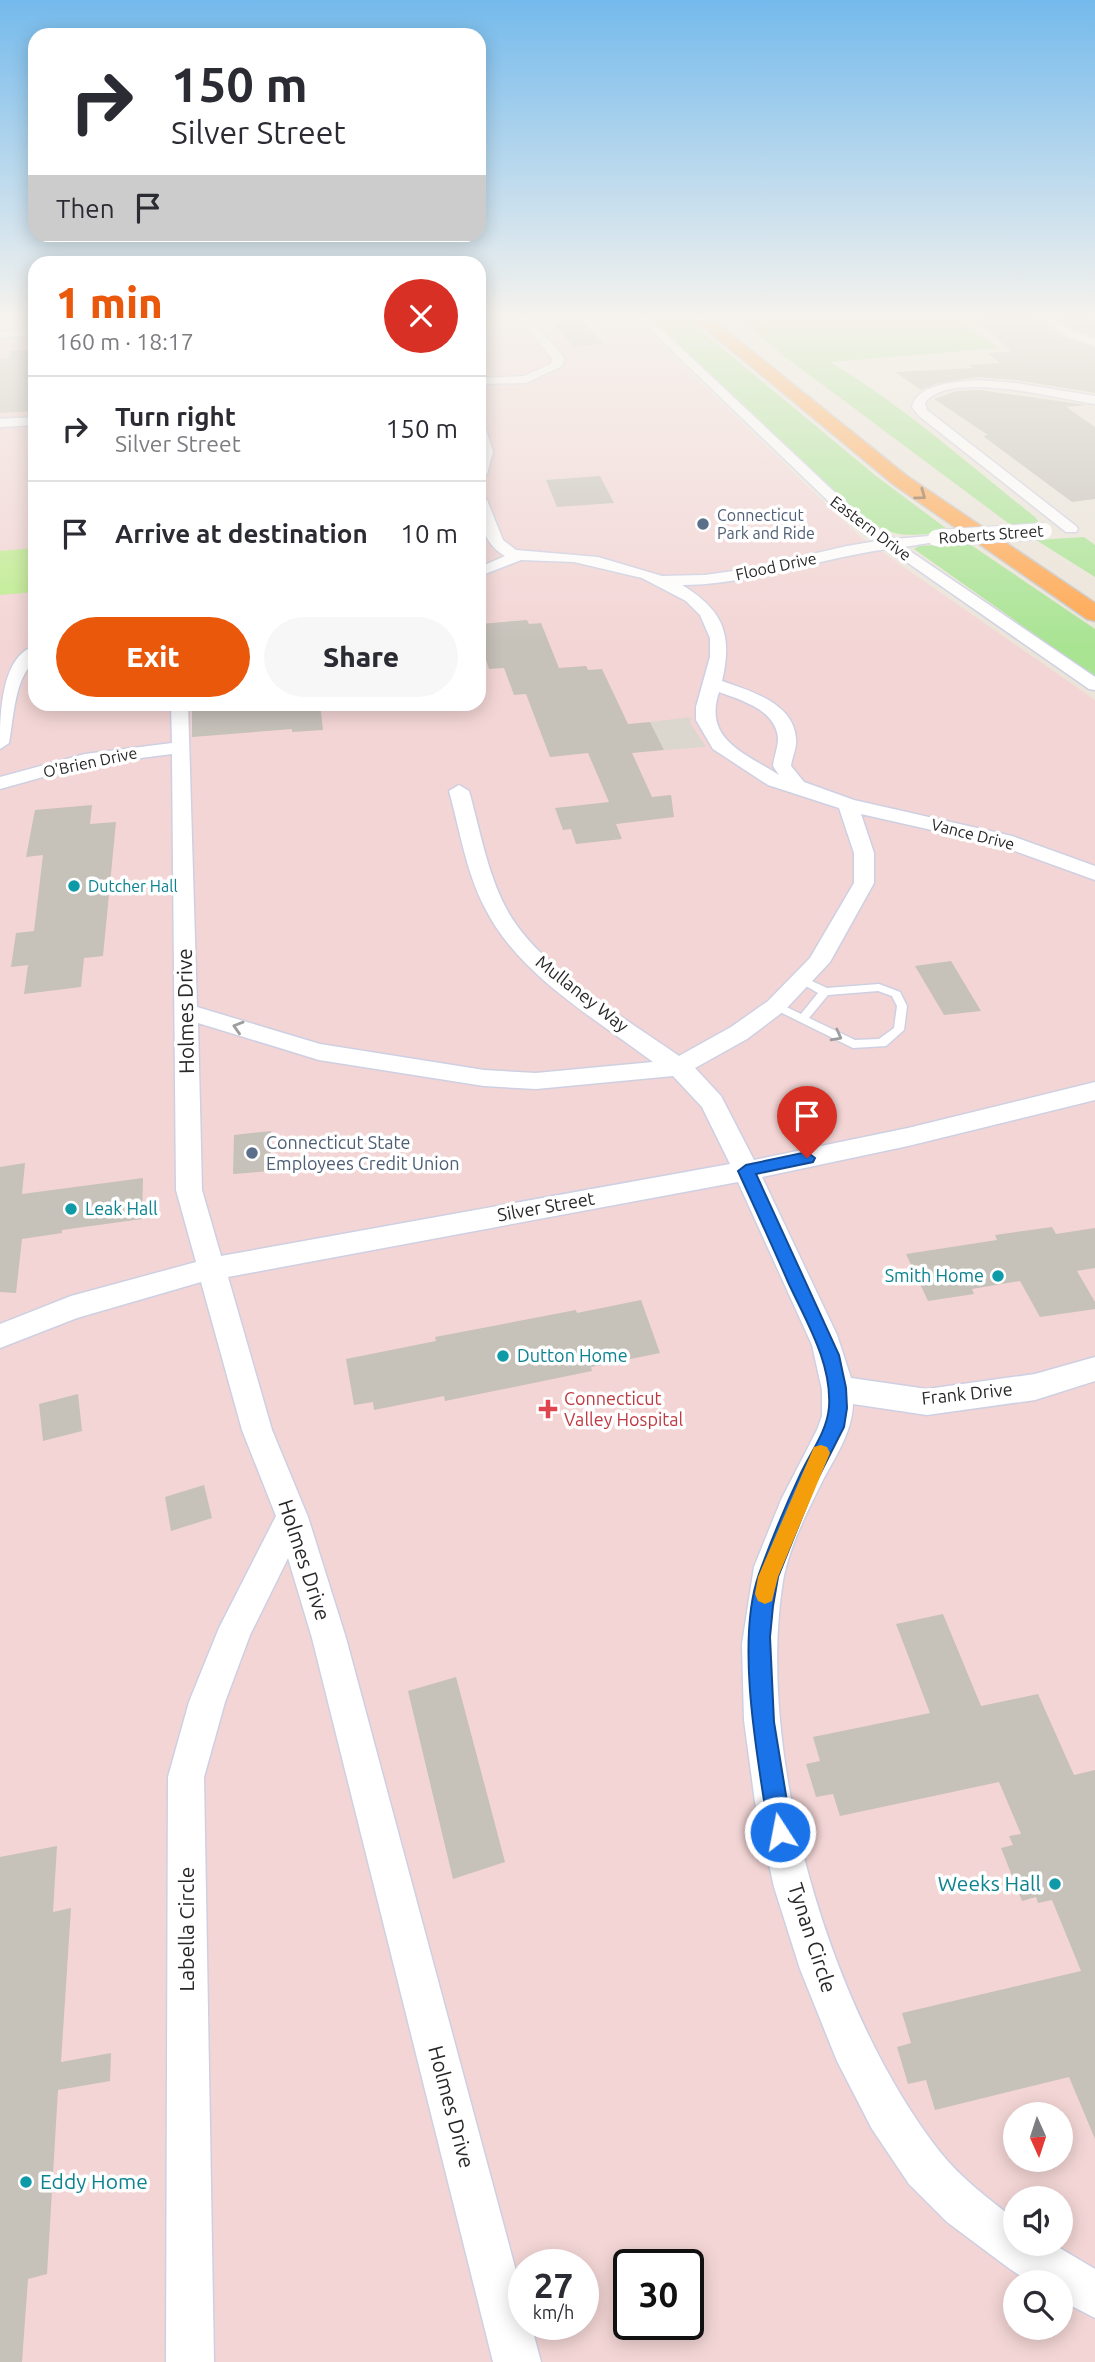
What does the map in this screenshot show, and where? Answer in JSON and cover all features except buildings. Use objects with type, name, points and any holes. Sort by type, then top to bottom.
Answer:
[{"type":"highway","points":[[831,424],[900,480],[1095,614]]},
{"type":"highway","points":[[857,424],[898,456],[1075,576]]},
{"type":"street","name":"Eastern Drive","points":[[753,424],[828,496],[888,544],[1095,685]]},
{"type":"street","points":[[938,424],[1077,529]]},
{"type":"street","points":[[486,441],[486,458]]},
{"type":"street","points":[[486,514],[499,545],[518,556]]},
{"type":"street","name":"Roberts Street","points":[[888,544],[936,538],[1077,529]]},
{"type":"street","name":"Flood Drive","points":[[663,580],[747,574],[847,550],[888,544]]},
{"type":"street","points":[[486,569],[518,556],[585,559],[663,580],[686,594],[706,611],[717,630],[720,650],[705,707],[705,720],[715,739],[757,771],[775,781],[797,786]]},
{"type":"street","points":[[0,743],[14,676],[28,656]]},
{"type":"street","points":[[0,668],[19,666]]},
{"type":"street","points":[[713,684],[752,700],[779,718],[788,738],[782,766],[784,773],[797,786]]},
{"type":"street","name":"Holmes Drive","points":[[180,711],[188,1184],[257,1430],[292,1517],[332,1651],[517,2362]]},
{"type":"street","name":"O'Brien Drive","points":[[0,783],[85,760],[180,747]]},
{"type":"street","name":"Vance Drive","points":[[797,786],[848,805],[989,835],[1070,862],[1095,874]]},
{"type":"street","name":"Mullaney Way","points":[[459,791],[496,910],[514,938],[552,973],[706,1092],[746,1171]]},
{"type":"street","points":[[186,1011],[319,1052],[484,1078],[583,1078],[678,1068],[738,1033],[776,1006],[819,962],[864,883],[864,853],[848,805]]},
{"type":"street","name":"Silver Street","points":[[0,1336],[71,1308],[210,1269],[746,1171],[935,1130],[1095,1091]]},
{"type":"street","name":"Tynan Circle","points":[[746,1171],[830,1355],[837,1388],[838,1408],[834,1427],[807,1479],[768,1577],[760,1637],[763,1722],[770,1777],[780,1832],[816,1958],[839,2016],[890,2121],[926,2169],[961,2206],[1004,2240],[1095,2295]]},
{"type":"street","name":"Frank Drive","points":[[837,1388],[927,1402],[1035,1387],[1095,1369]]},
{"type":"street","name":"Labella Circle","points":[[190,2362],[186,1777],[207,1702],[236,1628],[292,1517]]},
{"type":"lane","points":[[776,1006],[839,1039],[866,1045],[882,1043],[900,1030],[902,1006],[896,994],[879,988],[825,992],[803,980]]},
{"type":"lane","points":[[803,1018],[825,992]]},
{"type":"shaded area","name":"Connecticut Valley Hospital","points":[[0,424],[28,424],[28,711],[486,711],[486,424],[744,424],[859,536],[1095,700],[1095,2362],[0,2362]]},
{"type":"shaded area","points":[[692,717],[690,723],[706,747],[664,750],[650,722]]},
{"type":"green space","points":[[764,424],[814,424],[876,476],[951,532],[914,535],[894,533],[861,516]]},
{"type":"green space","points":[[876,424],[920,424],[1035,517],[1041,525],[1021,527],[1008,523]]},
{"type":"green space","points":[[1084,537],[1095,545],[1095,577],[1036,540]]},
{"type":"green space","points":[[968,543],[1095,629],[1095,677],[914,549],[919,546]]},
{"type":"green space","points":[[28,549],[28,593],[0,595],[0,551]]},
{"type":"slow traffic","points":[[765,1594],[768,1577],[807,1479],[821,1453]]},
{"type":"place","name":"Connecticut Park and Ride","points":[[703,524]]},
{"type":"place","name":"Dutcher Hall","points":[[74,886]]},
{"type":"place","name":"Connecticut State Employees Credit Union","points":[[252,1153]]},
{"type":"place","name":"Leak Hall","points":[[71,1209]]},
{"type":"place","name":"Smith Home","points":[[998,1276]]},
{"type":"place","name":"Dutton Home","points":[[503,1356]]},
{"type":"place","name":"Connecticut Valley Hospital","points":[[548,1409]]},
{"type":"place","name":"Weeks Hall","points":[[1055,1884]]},
{"type":"place","name":"Eddy Home","points":[[26,2182]]},
{"type":"route","points":[[780,1832],[763,1722],[760,1678],[763,1606],[768,1577],[807,1479],[834,1427],[838,1408],[837,1388],[830,1355],[746,1171],[807,1158]]}]
